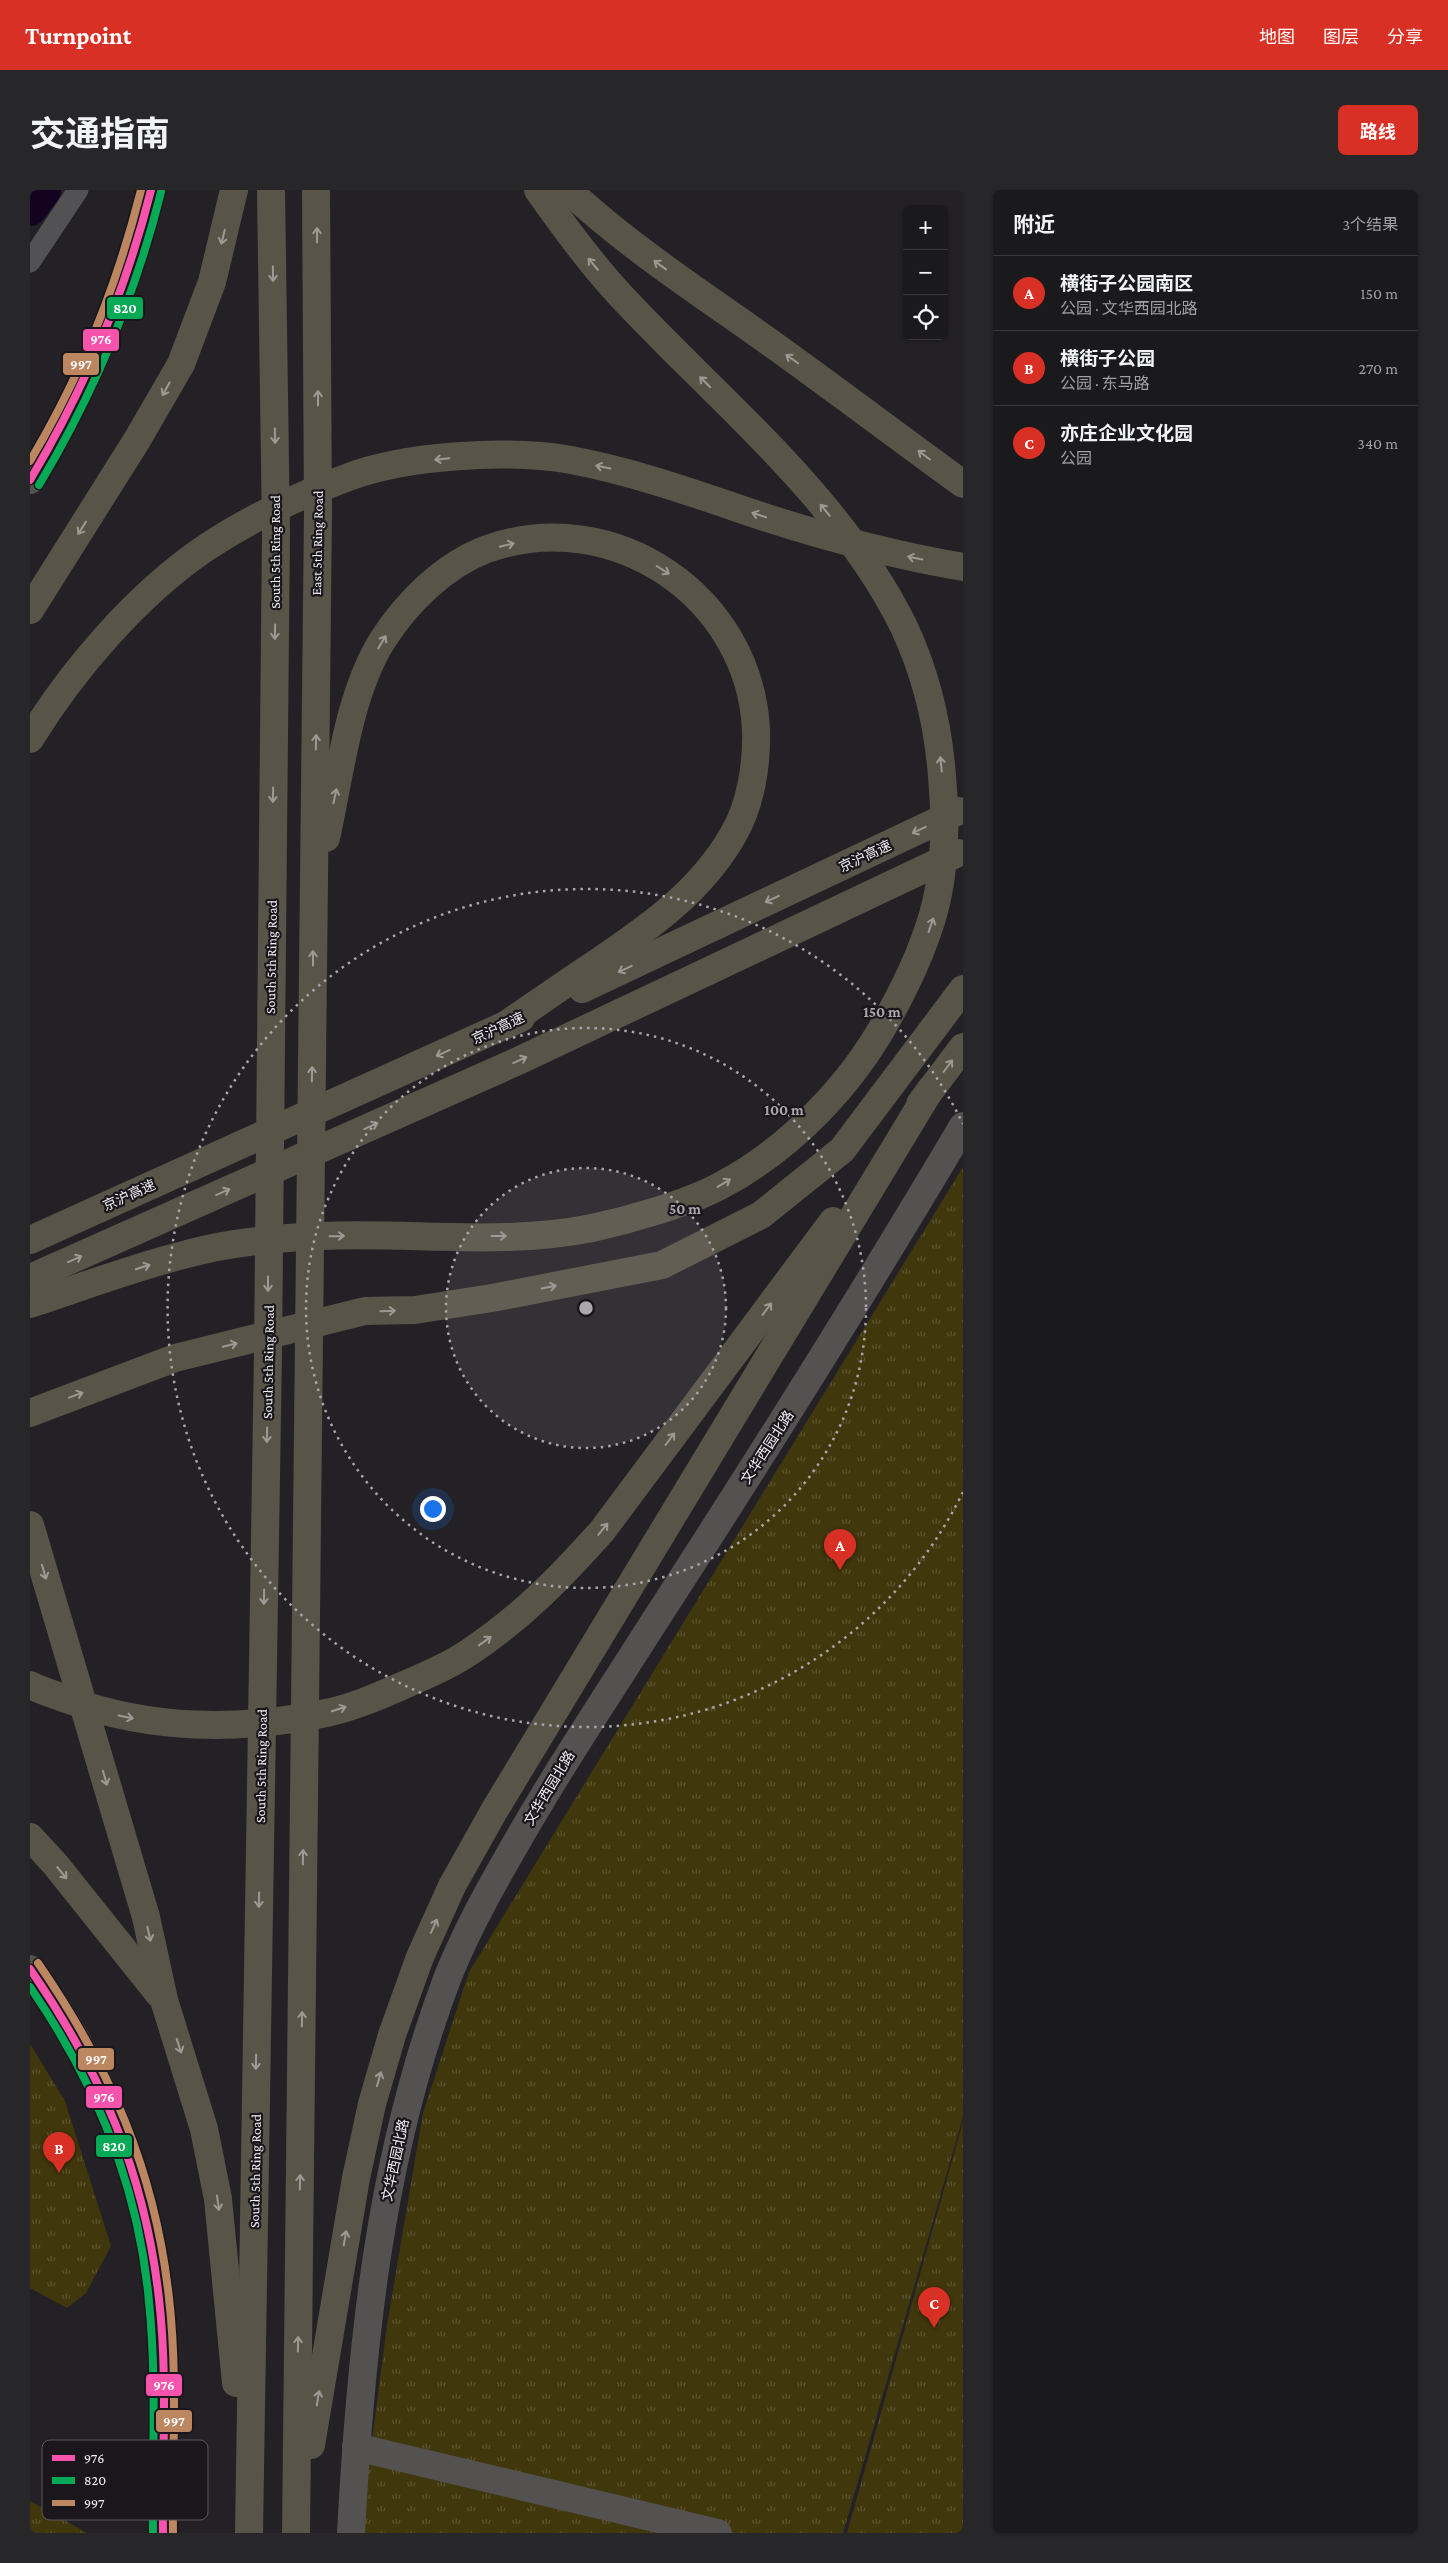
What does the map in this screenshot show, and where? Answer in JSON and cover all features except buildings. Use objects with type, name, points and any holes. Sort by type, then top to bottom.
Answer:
[{"type":"highway","points":[[30,610],[138,440],[180,364],[212,282],[234,190]]},
{"type":"highway","name":"South 5th Ring Road","points":[[249,2532],[268,1351],[276,531],[271,190]]},
{"type":"highway","name":"East 5th Ring Road","points":[[314,896],[318,512],[316,190]]},
{"type":"highway","points":[[30,1304],[188,1253],[245,1243],[319,1236],[523,1236],[588,1229],[644,1214],[709,1190],[768,1155],[808,1122],[852,1074],[882,1029],[914,971],[933,920],[944,868],[946,811],[934,713],[921,670],[904,628],[883,589],[856,550],[780,458],[618,293],[574,240],[538,190]]},
{"type":"highway","points":[[568,190],[598,218],[662,267],[881,422],[963,484]]},
{"type":"highway","points":[[30,739],[44,715],[85,663],[127,616],[167,578],[204,549],[248,523],[348,477],[400,464],[505,455],[568,460],[625,472],[882,551],[963,567]]},
{"type":"highway","points":[[297,2533],[314,896],[362,683],[381,643],[408,605],[451,569],[487,550],[521,541],[559,538],[603,544],[642,557],[681,580],[709,610],[733,645],[751,692],[755,711],[757,748],[752,785],[736,831],[716,862],[689,893],[653,924],[504,1026]]},
{"type":"highway","name":"京沪高速","points":[[30,1240],[504,1026],[963,809]]},
{"type":"highway","points":[[30,1278],[509,1065],[963,851]]},
{"type":"highway","points":[[30,1412],[175,1358],[365,1311],[415,1310],[492,1298],[662,1265],[761,1216],[842,1150],[963,989]]},
{"type":"highway","points":[[30,1685],[103,1713],[162,1724],[214,1725],[272,1721],[326,1713],[371,1699],[423,1677],[466,1654],[519,1616],[602,1531],[963,1047]]},
{"type":"highway","points":[[297,2533],[356,2178],[372,2104],[392,2035],[420,1957],[452,1886],[494,1811],[930,1090]]},
{"type":"highway","points":[[30,1525],[146,1917],[164,2000],[204,2128],[218,2199],[249,2532]]},
{"type":"highway","points":[[30,1837],[55,1864],[164,2000]]},
{"type":"street","points":[[30,262],[78,190]]},
{"type":"street","points":[[30,480],[69,414],[102,346],[138,246],[151,190]]},
{"type":"street","name":"文华西园北路","points":[[351,2533],[356,2447],[370,2306],[390,2177],[415,2073],[448,1976],[487,1894],[542,1796],[808,1384],[963,1126]]},
{"type":"street","points":[[30,1969],[49,1994],[89,2059],[134,2168],[148,2224],[158,2296],[163,2351],[163,2440]]},
{"type":"street","points":[[356,2447],[718,2533]]},
{"type":"street","points":[[162,2520],[162,2533]]},
{"type":"green space","points":[[963,1167],[963,2117],[843,2533],[360,2533],[387,2325],[423,2113],[469,1972]]},
{"type":"green space","points":[[30,2044],[65,2101],[111,2246],[86,2293],[67,2308],[30,2288]]},
{"type":"green space","points":[[963,2122],[963,2533],[847,2533]]},
{"type":"green space","points":[[30,2501],[42,2508],[42,2520],[64,2520],[87,2533],[30,2533]]},
{"type":"waterway","points":[[30,209],[44,190]]},
{"type":"transit line","name":"997","points":[[30,461],[65,396],[96,330],[121,261],[141,190]]},
{"type":"transit line","name":"976","points":[[30,480],[86,375],[101,340],[129,266],[151,190]]},
{"type":"transit line","name":"820","points":[[39,485],[78,415],[111,343],[139,269],[161,192]]},
{"type":"transit line","name":"997","points":[[38,1963],[64,2002],[107,2081],[125,2122],[153,2206],[162,2251],[172,2327],[174,2440]]},
{"type":"transit line","name":"976","points":[[30,1969],[78,2046],[98,2085],[116,2125],[131,2166],[143,2209],[159,2299],[164,2387],[164,2440]]},
{"type":"transit line","name":"820","points":[[30,1987],[75,2060],[94,2098],[124,2177],[135,2217],[144,2259],[149,2302],[154,2389],[154,2440]]},
{"type":"transit line","name":"820","points":[[153,2520],[153,2533]]},
{"type":"transit line","name":"976","points":[[163,2520],[163,2533]]},
{"type":"transit line","name":"997","points":[[173,2520],[173,2533]]},
{"type":"place","name":"横街子公园南区","points":[[840,1570]]},
{"type":"place","name":"横街子公园","points":[[59,2173]]},
{"type":"place","name":"亦庄企业文化园","points":[[934,2328]]}]
